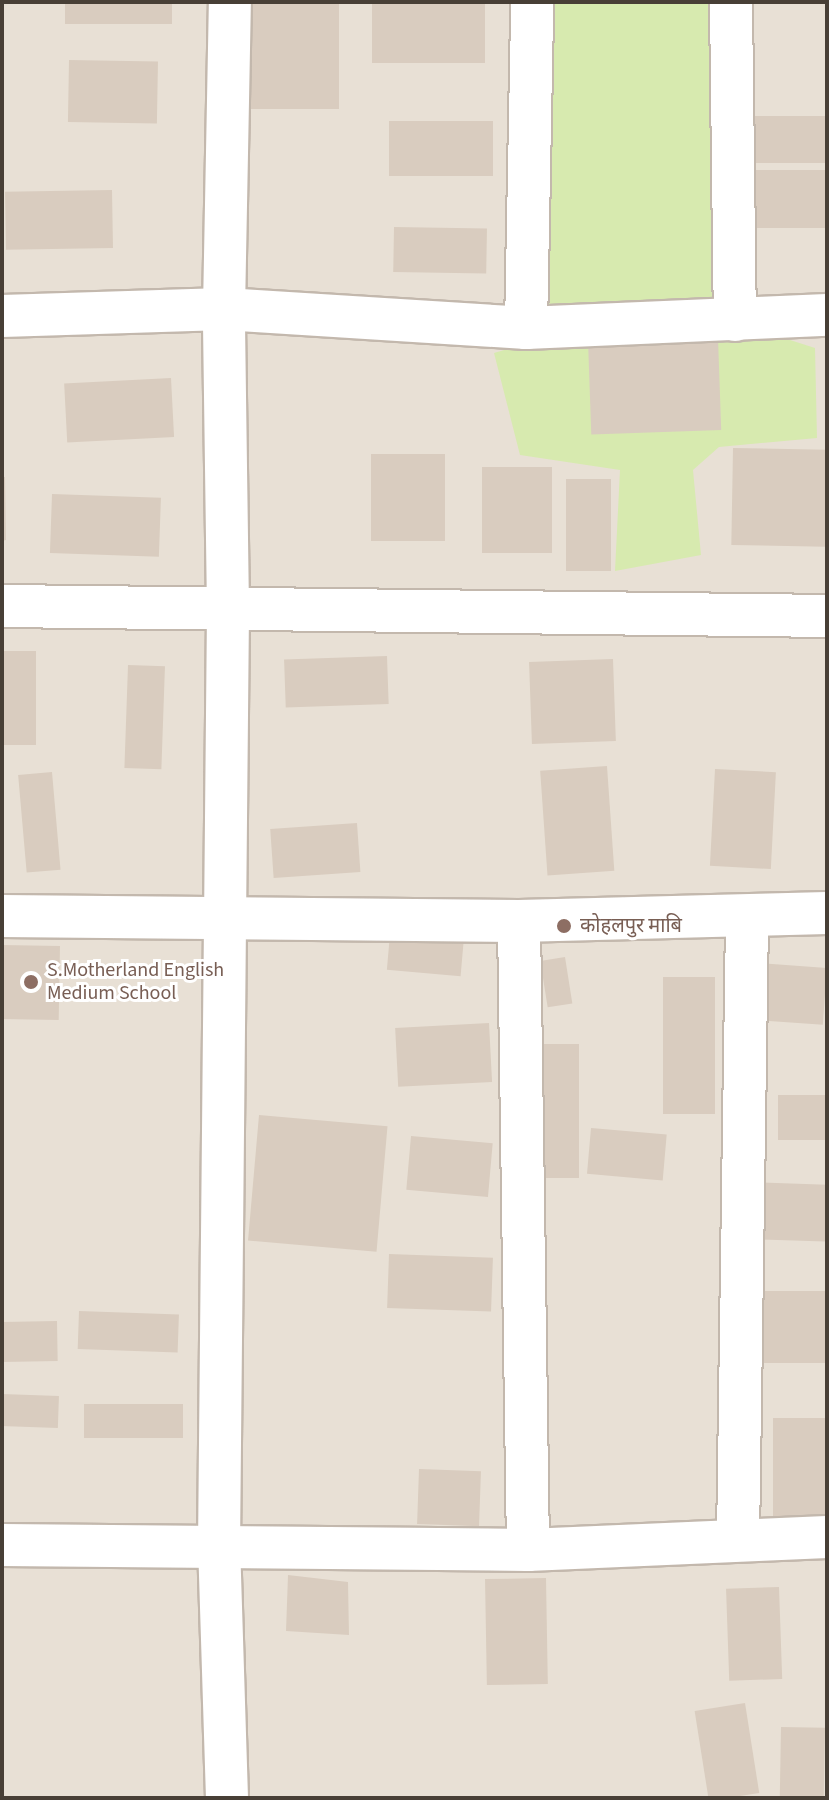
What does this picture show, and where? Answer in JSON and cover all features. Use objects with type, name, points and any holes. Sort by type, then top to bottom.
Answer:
[{"type":"street","points":[[227,1798],[219,1548],[228,610],[224,309],[230,2]]},
{"type":"street","points":[[526,328],[532,2]]},
{"type":"street","points":[[731,2],[735,320]]},
{"type":"street","points":[[2,316],[224,309],[526,328],[827,315]]},
{"type":"street","points":[[2,606],[827,616]]},
{"type":"street","points":[[2,916],[519,921],[827,913]]},
{"type":"street","points":[[738,1540],[747,917]]},
{"type":"street","points":[[519,921],[528,1550]]},
{"type":"street","points":[[2,1545],[528,1550],[827,1537]]},
{"type":"shaded area","points":[[2,2],[827,2],[827,1798],[2,1798]]},
{"type":"green space","points":[[540,2],[726,2],[726,315],[540,315]]},
{"type":"green space","points":[[759,330],[815,348],[817,438],[719,447],[693,470],[701,555],[615,571],[620,470],[520,455],[494,353],[563,333]]},
{"type":"building","points":[[65,2],[172,2],[172,24],[65,24]]},
{"type":"building","points":[[240,2],[339,2],[339,109],[240,109]]},
{"type":"building","points":[[372,2],[485,2],[485,63],[372,63]]},
{"type":"building","points":[[69,60],[158,62],[157,124],[68,122]]},
{"type":"building","points":[[751,116],[827,116],[827,163],[751,163]]},
{"type":"building","points":[[389,121],[493,121],[493,176],[389,176]]},
{"type":"building","points":[[747,170],[827,170],[827,228],[747,228]]},
{"type":"building","points":[[112,190],[113,248],[6,250],[5,192]]},
{"type":"building","points":[[394,227],[487,229],[486,274],[393,272]]},
{"type":"building","points":[[718,338],[721,430],[591,434],[588,343]]},
{"type":"building","points":[[171,378],[174,437],[67,443],[64,384]]},
{"type":"building","points":[[733,448],[827,450],[825,547],[731,545]]},
{"type":"building","points":[[371,454],[445,454],[445,541],[371,541]]},
{"type":"building","points":[[482,467],[552,467],[552,553],[482,553]]},
{"type":"building","points":[[2,477],[5,477],[6,540],[2,541]]},
{"type":"building","points":[[566,479],[611,479],[611,571],[566,571]]},
{"type":"building","points":[[52,494],[161,498],[159,557],[50,553]]},
{"type":"building","points":[[2,651],[36,651],[36,745],[2,745]]},
{"type":"building","points":[[387,656],[389,704],[286,708],[284,660]]},
{"type":"building","points":[[613,659],[616,741],[532,744],[529,662]]},
{"type":"building","points":[[128,665],[165,666],[161,769],[124,768]]},
{"type":"building","points":[[607,766],[614,871],[547,875],[540,771]]},
{"type":"building","points":[[715,769],[776,772],[771,869],[710,866]]},
{"type":"building","points":[[52,772],[61,870],[27,873],[18,775]]},
{"type":"building","points":[[357,823],[360,872],[274,878],[270,829]]},
{"type":"building","points":[[390,934],[464,940],[461,976],[387,970]]},
{"type":"building","name":"S.Motherland English Medium School","points":[[2,945],[60,946],[59,1020],[2,1019]]},
{"type":"building","points":[[565,957],[572,1003],[548,1007],[540,961]]},
{"type":"building","points":[[757,963],[827,968],[823,1025],[753,1020]]},
{"type":"building","points":[[663,977],[715,977],[715,1114],[663,1114]]},
{"type":"building","points":[[489,1023],[492,1082],[398,1087],[395,1028]]},
{"type":"building","points":[[542,1044],[579,1044],[579,1178],[542,1178]]},
{"type":"building","points":[[778,1095],[827,1095],[827,1140],[778,1140]]},
{"type":"building","points":[[259,1115],[388,1126],[377,1252],[248,1241]]},
{"type":"building","points":[[591,1128],[667,1135],[663,1180],[587,1174]]},
{"type":"building","points":[[411,1136],[493,1143],[488,1197],[406,1190]]},
{"type":"building","points":[[751,1182],[827,1185],[825,1242],[749,1239]]},
{"type":"building","points":[[389,1254],[493,1258],[491,1312],[387,1308]]},
{"type":"building","points":[[757,1291],[827,1291],[827,1363],[757,1363]]},
{"type":"building","points":[[79,1311],[179,1314],[178,1352],[78,1349]]},
{"type":"building","points":[[57,1321],[58,1361],[3,1362],[2,1322]]},
{"type":"building","points":[[2,1394],[59,1396],[58,1428],[2,1426]]},
{"type":"building","points":[[84,1404],[183,1404],[183,1438],[84,1438]]},
{"type":"building","points":[[773,1418],[827,1418],[827,1533],[773,1533]]},
{"type":"building","points":[[419,1469],[481,1471],[479,1526],[417,1524]]},
{"type":"building","points":[[288,1575],[348,1582],[349,1635],[286,1631]]},
{"type":"building","points":[[546,1578],[548,1684],[487,1685],[485,1579]]},
{"type":"building","points":[[779,1587],[782,1679],[729,1681],[726,1589]]},
{"type":"building","points":[[745,1703],[759,1793],[708,1798],[695,1711]]},
{"type":"building","points":[[781,1727],[825,1728],[824,1798],[780,1798]]},
{"type":"place","name":"कोहलपुर माबि","points":[[564,926]]},
{"type":"place","name":"S.Motherland English Medium School","points":[[31,982]]}]
